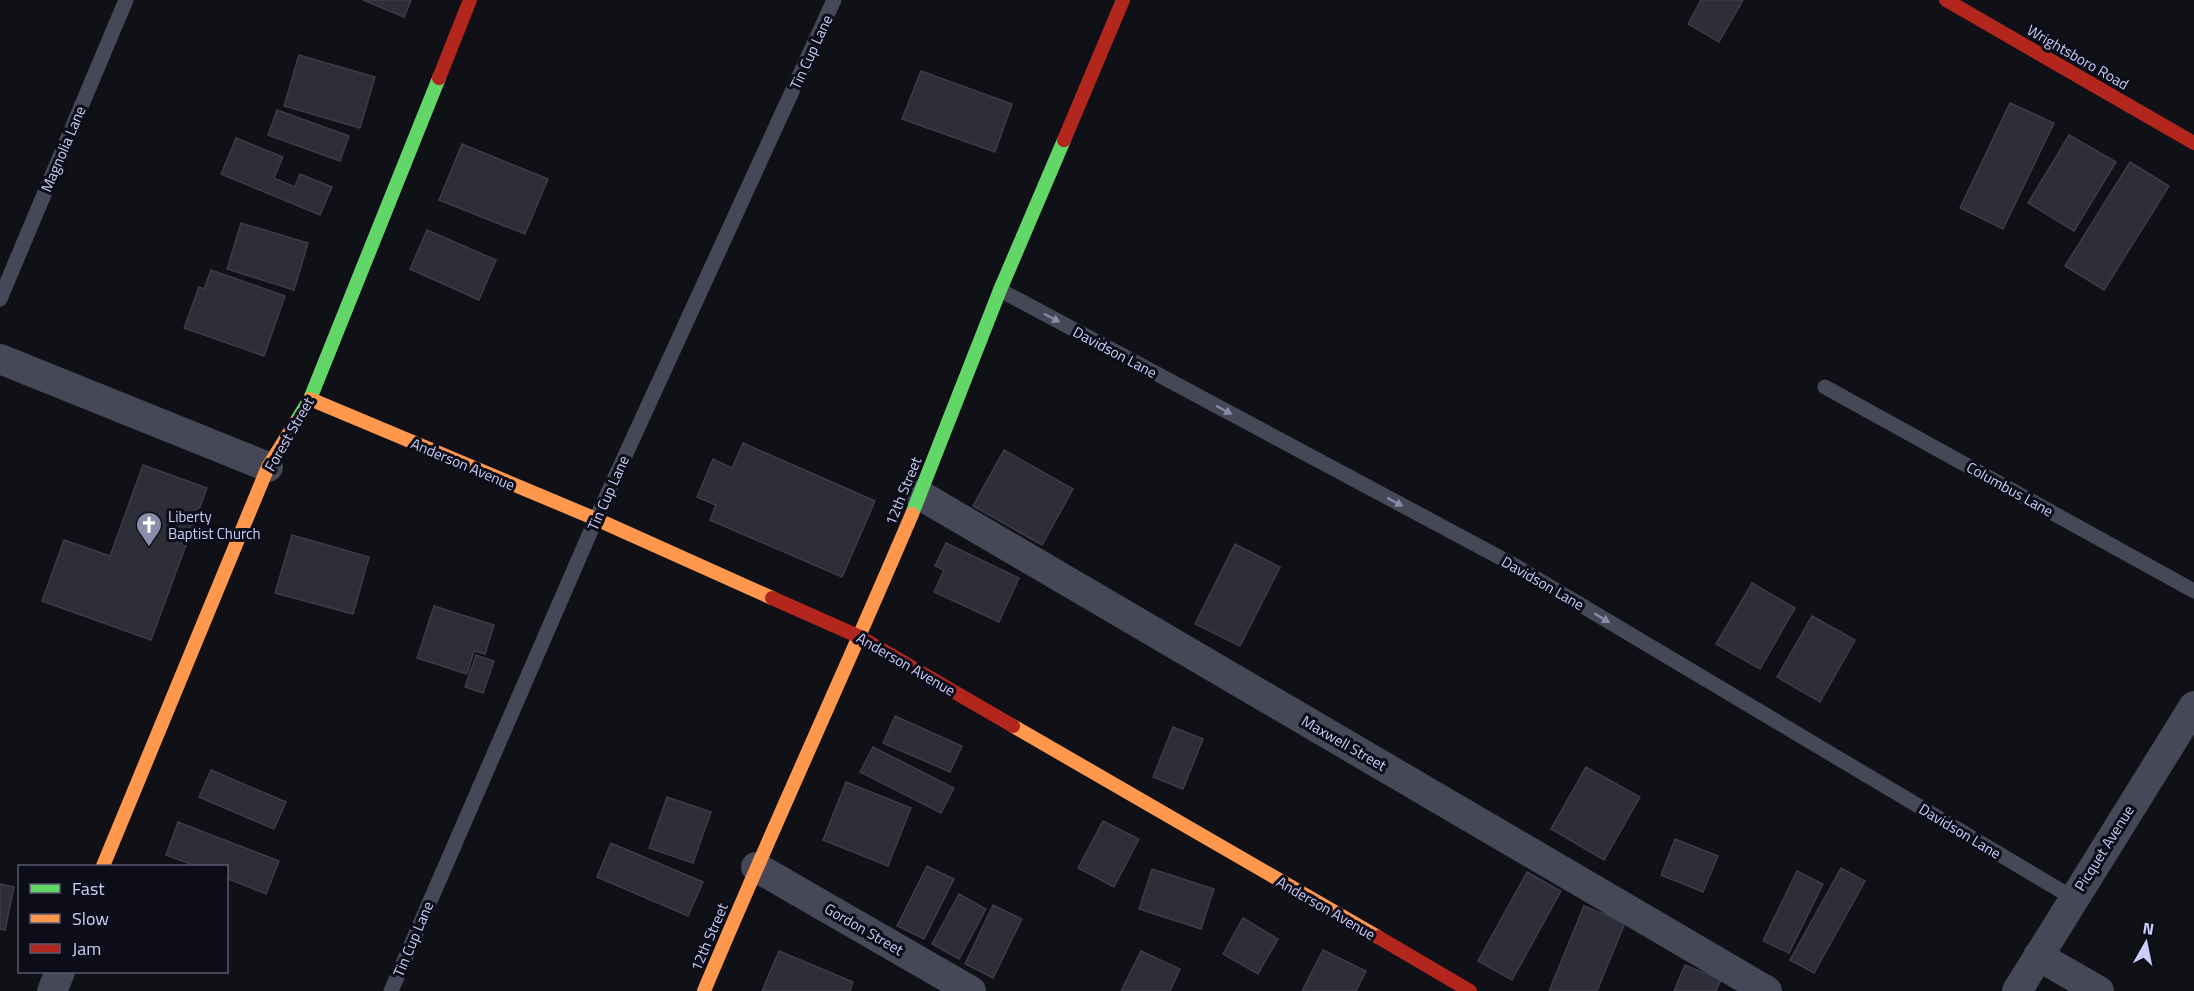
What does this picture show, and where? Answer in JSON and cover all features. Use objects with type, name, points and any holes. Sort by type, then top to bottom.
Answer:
[{"type":"street","name":"Forest Street","points":[[104,865],[268,467],[310,399],[470,0]]},
{"type":"street","name":"12th Street","points":[[704,991],[756,867],[860,637],[920,495],[1000,290],[1123,0]]},
{"type":"street","name":"Wrightsboro Road","points":[[1946,0],[2194,143]]},
{"type":"street","points":[[0,359],[268,467]]},
{"type":"street","name":"Anderson Avenue","points":[[310,399],[596,519],[860,637],[1470,991]]},
{"type":"street","name":"Maxwell Street","points":[[920,495],[1767,991]]},
{"type":"street","name":"Picquet Avenue","points":[[2017,991],[2194,706]]},
{"type":"street","name":"Gordon Street","points":[[756,867],[971,991]]},
{"type":"street","points":[[2038,956],[2099,991]]},
{"type":"street","points":[[52,991],[60,973]]},
{"type":"lane","name":"Magnolia Lane","points":[[0,299],[126,0]]},
{"type":"lane","name":"Tin Cup Lane","points":[[391,991],[596,519],[834,0]]},
{"type":"lane","name":"Davidson Lane","points":[[1000,290],[1512,564],[2073,898]]},
{"type":"lane","name":"Columbus Lane","points":[[1825,387],[2194,591]]},
{"type":"building","points":[[363,0],[411,0],[404,17]]},
{"type":"building","points":[[1701,0],[1743,0],[1719,42],[1688,24]]},
{"type":"building","points":[[299,55],[375,77],[360,128],[284,106]]},
{"type":"building","points":[[921,71],[1012,104],[995,152],[902,119]]},
{"type":"building","points":[[2010,103],[2054,123],[2003,229],[1960,208]]},
{"type":"building","points":[[277,110],[349,136],[340,161],[268,135]]},
{"type":"building","points":[[2069,135],[2116,162],[2074,231],[2028,203]]},
{"type":"building","points":[[236,138],[283,157],[274,178],[295,187],[300,174],[332,187],[320,215],[221,174]]},
{"type":"building","points":[[462,144],[548,179],[525,234],[439,200]]},
{"type":"building","points":[[2130,162],[2169,186],[2104,290],[2065,266]]},
{"type":"building","points":[[241,223],[308,243],[294,290],[227,269]]},
{"type":"building","points":[[427,230],[496,260],[479,300],[410,269]]},
{"type":"building","points":[[211,270],[285,296],[264,356],[184,328],[199,287],[204,289]]},
{"type":"building","points":[[743,443],[875,501],[842,577],[710,520],[716,505],[697,497],[713,459],[732,468]]},
{"type":"building","points":[[1004,450],[1073,489],[1042,545],[973,506]]},
{"type":"building","name":"Liberty Baptist Church","points":[[143,465],[207,488],[151,640],[42,601],[64,540],[110,556]]},
{"type":"building","points":[[292,535],[369,557],[353,614],[275,593]]},
{"type":"building","points":[[946,543],[1019,578],[999,622],[934,592],[944,570],[935,566]]},
{"type":"building","points":[[1235,544],[1280,567],[1240,646],[1195,624]]},
{"type":"building","points":[[1752,583],[1795,608],[1760,669],[1716,644]]},
{"type":"building","points":[[434,606],[494,625],[485,654],[474,651],[467,674],[417,658]]},
{"type":"building","points":[[1812,616],[1855,640],[1820,702],[1777,677]]},
{"type":"building","points":[[476,655],[494,661],[483,693],[465,687]]},
{"type":"building","points":[[895,716],[962,746],[950,772],[883,743]]},
{"type":"building","points":[[1173,727],[1203,739],[1183,789],[1153,777]]},
{"type":"building","points":[[873,747],[954,788],[941,813],[860,772]]},
{"type":"building","points":[[1586,767],[1640,797],[1604,860],[1551,829]]},
{"type":"building","points":[[211,770],[286,802],[274,829],[199,797]]},
{"type":"building","points":[[846,782],[911,808],[888,866],[823,840]]},
{"type":"building","points":[[667,797],[711,812],[693,863],[649,848]]},
{"type":"building","points":[[1103,821],[1139,839],[1114,887],[1078,868]]},
{"type":"building","points":[[178,822],[279,861],[266,894],[228,879],[228,865],[193,865],[166,855]]},
{"type":"building","points":[[1675,839],[1718,856],[1703,892],[1661,875]]},
{"type":"building","points":[[611,843],[703,882],[688,916],[597,877]]},
{"type":"building","points":[[927,866],[954,879],[924,939],[897,926]]},
{"type":"building","points":[[1841,868],[1865,881],[1814,973],[1790,960]]},
{"type":"building","points":[[1152,869],[1214,889],[1201,929],[1139,909]]},
{"type":"building","points":[[1797,871],[1823,884],[1789,953],[1763,941]]},
{"type":"building","points":[[1527,872],[1561,891],[1512,980],[1478,961]]},
{"type":"building","points":[[0,884],[14,887],[5,930],[0,929]]},
{"type":"building","points":[[959,894],[986,909],[959,959],[932,944]]},
{"type":"building","points":[[993,905],[1022,919],[993,978],[965,964]]},
{"type":"building","points":[[1584,906],[1625,923],[1597,991],[1549,991]]},
{"type":"building","points":[[1243,918],[1278,939],[1258,974],[1223,954]]},
{"type":"building","points":[[1323,950],[1366,971],[1356,991],[1302,991]]},
{"type":"building","points":[[779,951],[853,982],[850,991],[762,991]]},
{"type":"building","points":[[1141,951],[1180,969],[1170,991],[1121,991]]},
{"type":"building","points":[[1685,965],[1721,980],[1716,991],[1674,991]]},
{"type":"traffic: fast","points":[[296,422],[310,399],[439,78]]},
{"type":"traffic: fast","points":[[912,514],[1000,290],[1064,140]]},
{"type":"traffic: slow","points":[[310,399],[596,519],[772,598]]},
{"type":"traffic: slow","points":[[103,865],[268,467],[296,422]]},
{"type":"traffic: slow","points":[[704,991],[912,514]]},
{"type":"traffic: slow","points":[[1013,726],[1378,937]]},
{"type":"traffic: jam","points":[[439,78],[470,0]]},
{"type":"traffic: jam","points":[[1064,140],[1123,0]]},
{"type":"traffic: jam","points":[[1946,0],[2194,143]]},
{"type":"traffic: jam","points":[[772,598],[860,637],[1013,726]]},
{"type":"traffic: jam","points":[[1378,937],[1470,991]]},
{"type":"place","name":"Liberty Baptist Church","points":[[149,548]]}]
